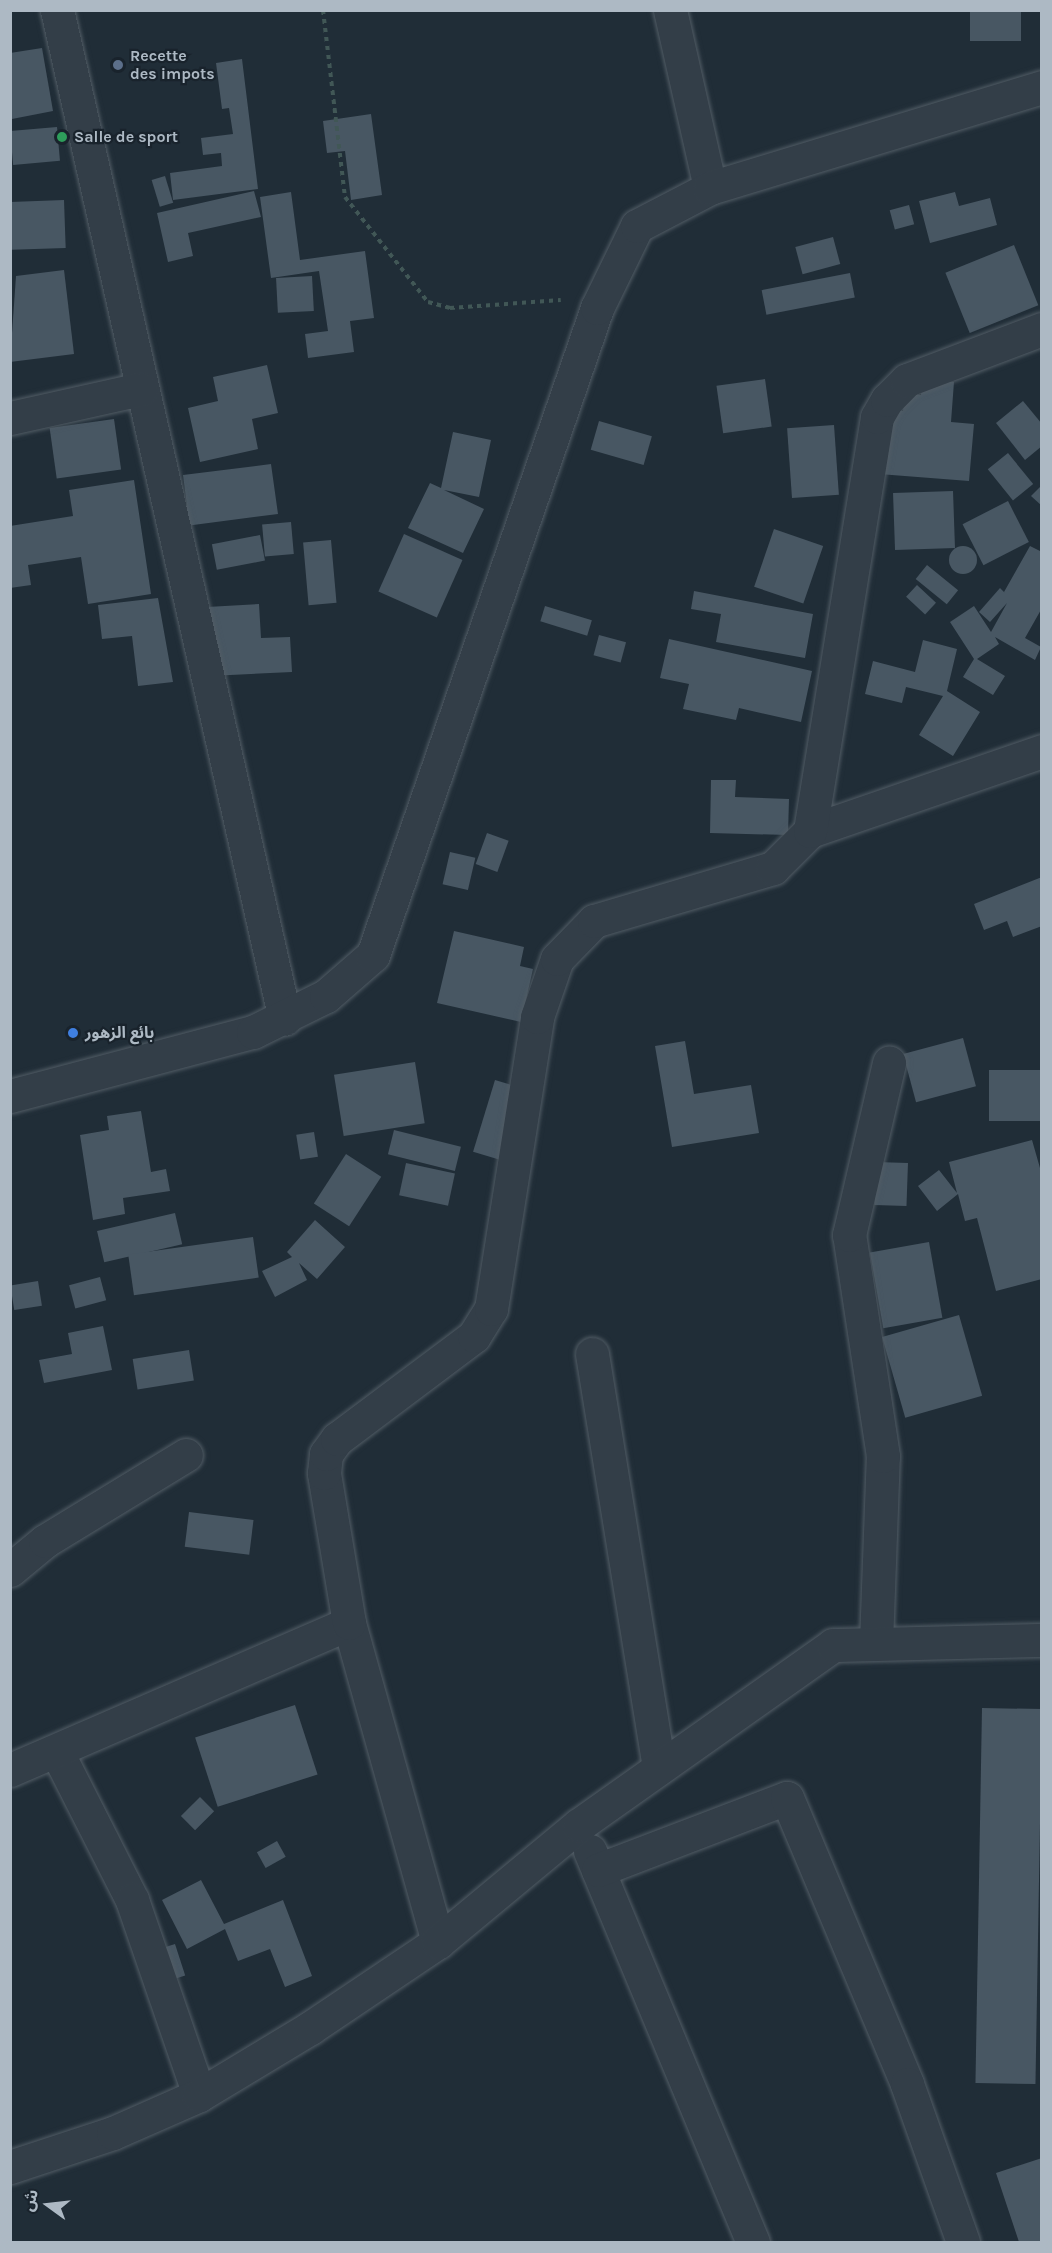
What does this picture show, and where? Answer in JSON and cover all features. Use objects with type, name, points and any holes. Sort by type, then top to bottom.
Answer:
[{"type":"street","points":[[57,10],[285,1019]]},
{"type":"street","points":[[670,10],[710,188]]},
{"type":"street","points":[[10,1096],[222,1044],[285,1019],[351,978],[373,955],[389,921],[597,308],[638,226],[710,188],[1041,87]]},
{"type":"street","points":[[810,831],[877,417],[907,380],[1041,329]]},
{"type":"street","points":[[10,418],[141,389]]},
{"type":"street","points":[[438,1941],[349,1623],[324,1473],[326,1454],[337,1439],[474,1336],[491,1309],[537,1017],[557,959],[594,921],[773,868],[810,831],[1041,750]]},
{"type":"street","points":[[876,1643],[883,1456],[849,1234],[889,1063]]},
{"type":"street","points":[[592,1354],[659,1767]]},
{"type":"street","points":[[10,1570],[45,1541],[186,1455]]},
{"type":"street","points":[[10,1770],[57,1752],[349,1623]]},
{"type":"street","points":[[10,2167],[112,2133],[199,2095],[438,1941],[579,1825],[833,1645],[1041,1640]]},
{"type":"street","points":[[57,1752],[132,1900],[199,2095]]},
{"type":"street","points":[[598,1870],[787,1798],[908,2084],[963,2242]]},
{"type":"street","points":[[579,1825],[753,2242]]},
{"type":"path","points":[[323,10],[339,181],[352,208],[428,302],[450,308],[567,300],[597,308]]},
{"type":"building","points":[[970,10],[1021,10],[1021,41],[970,41]]},
{"type":"building","points":[[42,48],[53,111],[12,119],[10,53]]},
{"type":"building","points":[[242,59],[258,189],[173,200],[170,173],[222,166],[221,153],[203,155],[201,138],[233,134],[229,108],[222,109],[216,63]]},
{"type":"building","points":[[371,114],[382,195],[351,200],[345,151],[327,153],[323,121]]},
{"type":"building","points":[[57,127],[60,161],[13,165],[10,131]]},
{"type":"building","points":[[165,176],[173,203],[160,207],[152,180]]},
{"type":"building","points":[[254,191],[261,217],[188,233],[193,256],[168,262],[157,213]]},
{"type":"building","points":[[291,192],[300,260],[365,251],[374,318],[350,321],[354,352],[308,358],[305,334],[328,331],[319,271],[271,278],[260,197]]},
{"type":"building","points":[[955,192],[959,206],[990,198],[997,225],[930,243],[919,201]]},
{"type":"building","points":[[64,200],[66,248],[12,250],[10,202]]},
{"type":"building","points":[[909,205],[914,224],[895,229],[890,210]]},
{"type":"building","points":[[833,237],[840,264],[803,274],[795,247]]},
{"type":"building","points":[[1014,245],[1038,305],[970,333],[945,273]]},
{"type":"building","points":[[64,270],[74,354],[10,362],[16,276]]},
{"type":"building","points":[[850,273],[855,298],[766,315],[762,290]]},
{"type":"building","points":[[312,276],[314,311],[278,313],[276,278]]},
{"type":"building","points":[[267,365],[278,413],[252,419],[258,449],[200,462],[188,408],[218,401],[213,377]]},
{"type":"building","points":[[765,379],[772,427],[723,433],[716,386]]},
{"type":"building","points":[[922,380],[954,382],[951,422],[974,424],[969,481],[866,473],[872,408],[903,411],[905,394],[921,395]]},
{"type":"building","points":[[1023,401],[1042,424],[1042,446],[1025,460],[996,423]]},
{"type":"building","points":[[114,419],[121,470],[57,479],[50,428]]},
{"type":"building","points":[[599,421],[652,436],[644,465],[591,450]]},
{"type":"building","points":[[834,425],[839,495],[792,498],[787,428]]},
{"type":"building","points":[[453,432],[491,440],[479,497],[444,490],[484,509],[463,553],[408,528],[430,483],[441,488]]},
{"type":"building","points":[[1008,453],[1033,484],[1013,500],[988,469]]},
{"type":"building","points":[[271,464],[278,514],[178,527],[176,507],[187,506],[183,475]]},
{"type":"building","points":[[134,480],[151,594],[88,604],[81,557],[28,565],[31,585],[10,588],[10,526],[73,516],[69,490]]},
{"type":"building","points":[[1042,485],[1042,506],[1031,496]]},
{"type":"building","points":[[953,491],[955,548],[895,550],[893,493]]},
{"type":"building","points":[[1008,501],[1029,542],[983,565],[963,524]]},
{"type":"building","points":[[291,522],[294,554],[265,556],[262,525]]},
{"type":"building","points":[[774,529],[823,546],[803,604],[754,587]]},
{"type":"building","points":[[404,534],[462,560],[437,618],[378,592]]},
{"type":"building","points":[[260,535],[265,561],[217,570],[212,544]]},
{"type":"building","points":[[331,540],[336,603],[309,605],[303,542]]},
{"type":"building","points":[[963,546],[973,550],[977,560],[973,570],[963,574],[953,570],[949,560],[953,550]]},
{"type":"building","points":[[1030,546],[1042,552],[1042,608],[1025,638],[1041,647],[1035,660],[995,637],[999,644],[977,659],[1005,676],[993,695],[963,677],[974,659],[950,622],[974,606],[991,632],[1007,603],[990,622],[979,612],[1000,588],[1004,592]]},
{"type":"building","points":[[927,565],[958,590],[947,604],[916,579]]},
{"type":"building","points":[[917,585],[936,603],[925,614],[906,597]]},
{"type":"building","points":[[694,591],[813,614],[805,658],[716,642],[721,614],[691,609]]},
{"type":"building","points":[[158,598],[173,682],[138,686],[132,636],[102,639],[98,605]]},
{"type":"building","points":[[259,604],[261,638],[290,637],[292,672],[210,676],[207,607]]},
{"type":"building","points":[[545,606],[592,620],[587,636],[540,621]]},
{"type":"building","points":[[599,635],[626,642],[621,663],[594,655]]},
{"type":"building","points":[[669,639],[812,671],[801,722],[739,708],[736,720],[683,709],[689,684],[660,678]]},
{"type":"building","points":[[923,640],[957,649],[947,691],[980,712],[953,756],[919,735],[943,696],[906,687],[902,703],[865,694],[873,661],[915,672]]},
{"type":"building","points":[[711,780],[736,780],[735,797],[789,799],[788,835],[710,833]]},
{"type":"building","points":[[487,833],[509,841],[497,872],[476,864]]},
{"type":"building","points":[[450,852],[475,858],[468,890],[443,884]]},
{"type":"building","points":[[1042,877],[1042,926],[1013,937],[1007,921],[984,930],[974,904]]},
{"type":"building","points":[[454,931],[524,947],[520,966],[533,969],[521,1022],[437,1003]]},
{"type":"building","points":[[963,1038],[976,1086],[916,1102],[903,1054]]},
{"type":"building","points":[[685,1041],[694,1094],[751,1085],[759,1133],[672,1147],[655,1046]]},
{"type":"building","points":[[415,1062],[425,1123],[344,1136],[334,1075]]},
{"type":"building","points":[[989,1070],[1042,1070],[1042,1121],[989,1121]]},
{"type":"building","points":[[495,1080],[521,1088],[499,1160],[473,1152]]},
{"type":"building","points":[[141,1111],[151,1172],[166,1169],[170,1191],[123,1198],[125,1214],[93,1220],[80,1135],[109,1130],[107,1116]]},
{"type":"building","points":[[394,1130],[461,1147],[455,1171],[388,1154]]},
{"type":"building","points":[[314,1132],[318,1157],[300,1160],[296,1135]]},
{"type":"building","points":[[1032,1140],[1042,1175],[1042,1279],[996,1291],[977,1218],[965,1221],[958,1194],[937,1211],[918,1186],[939,1170],[957,1193],[949,1162]]},
{"type":"building","points":[[346,1154],[381,1177],[349,1226],[314,1203]]},
{"type":"building","points":[[876,1162],[908,1163],[906,1206],[874,1205]]},
{"type":"building","points":[[406,1163],[455,1173],[448,1206],[399,1195]]},
{"type":"building","points":[[175,1213],[182,1244],[104,1262],[97,1231]]},
{"type":"building","points":[[315,1220],[345,1247],[317,1279],[299,1263],[307,1280],[275,1297],[262,1271],[292,1257],[287,1252]]},
{"type":"building","points":[[253,1237],[259,1278],[134,1295],[128,1255]]},
{"type":"building","points":[[929,1242],[942,1318],[883,1328],[870,1252]]},
{"type":"building","points":[[100,1277],[106,1300],[75,1308],[69,1285]]},
{"type":"building","points":[[38,1281],[42,1306],[14,1310],[10,1285]]},
{"type":"building","points":[[959,1315],[982,1396],[905,1418],[882,1337]]},
{"type":"building","points":[[103,1326],[112,1370],[44,1383],[39,1360],[72,1354],[68,1333]]},
{"type":"building","points":[[189,1350],[194,1381],[138,1390],[133,1359]]},
{"type":"building","points":[[189,1512],[254,1520],[249,1555],[185,1547]]},
{"type":"building","points":[[295,1705],[318,1774],[218,1807],[195,1737]]},
{"type":"building","points":[[982,1708],[1042,1709],[1035,2084],[975,2083]]},
{"type":"building","points":[[200,1797],[214,1811],[195,1830],[181,1816]]},
{"type":"building","points":[[277,1841],[286,1857],[266,1868],[257,1852]]},
{"type":"building","points":[[201,1880],[224,1924],[283,1900],[312,1976],[285,1987],[270,1949],[238,1961],[225,1929],[187,1949],[162,1900]]},
{"type":"building","points":[[175,1944],[185,1975],[164,1982],[154,1951]]},
{"type":"building","points":[[1042,2158],[1042,2242],[1019,2242],[996,2173]]},
{"type":"place","name":"Recette des impots","points":[[118,65]]},
{"type":"place","name":"Salle de sport","points":[[62,137]]},
{"type":"place","name":"بائع الزهور","points":[[73,1033]]}]
